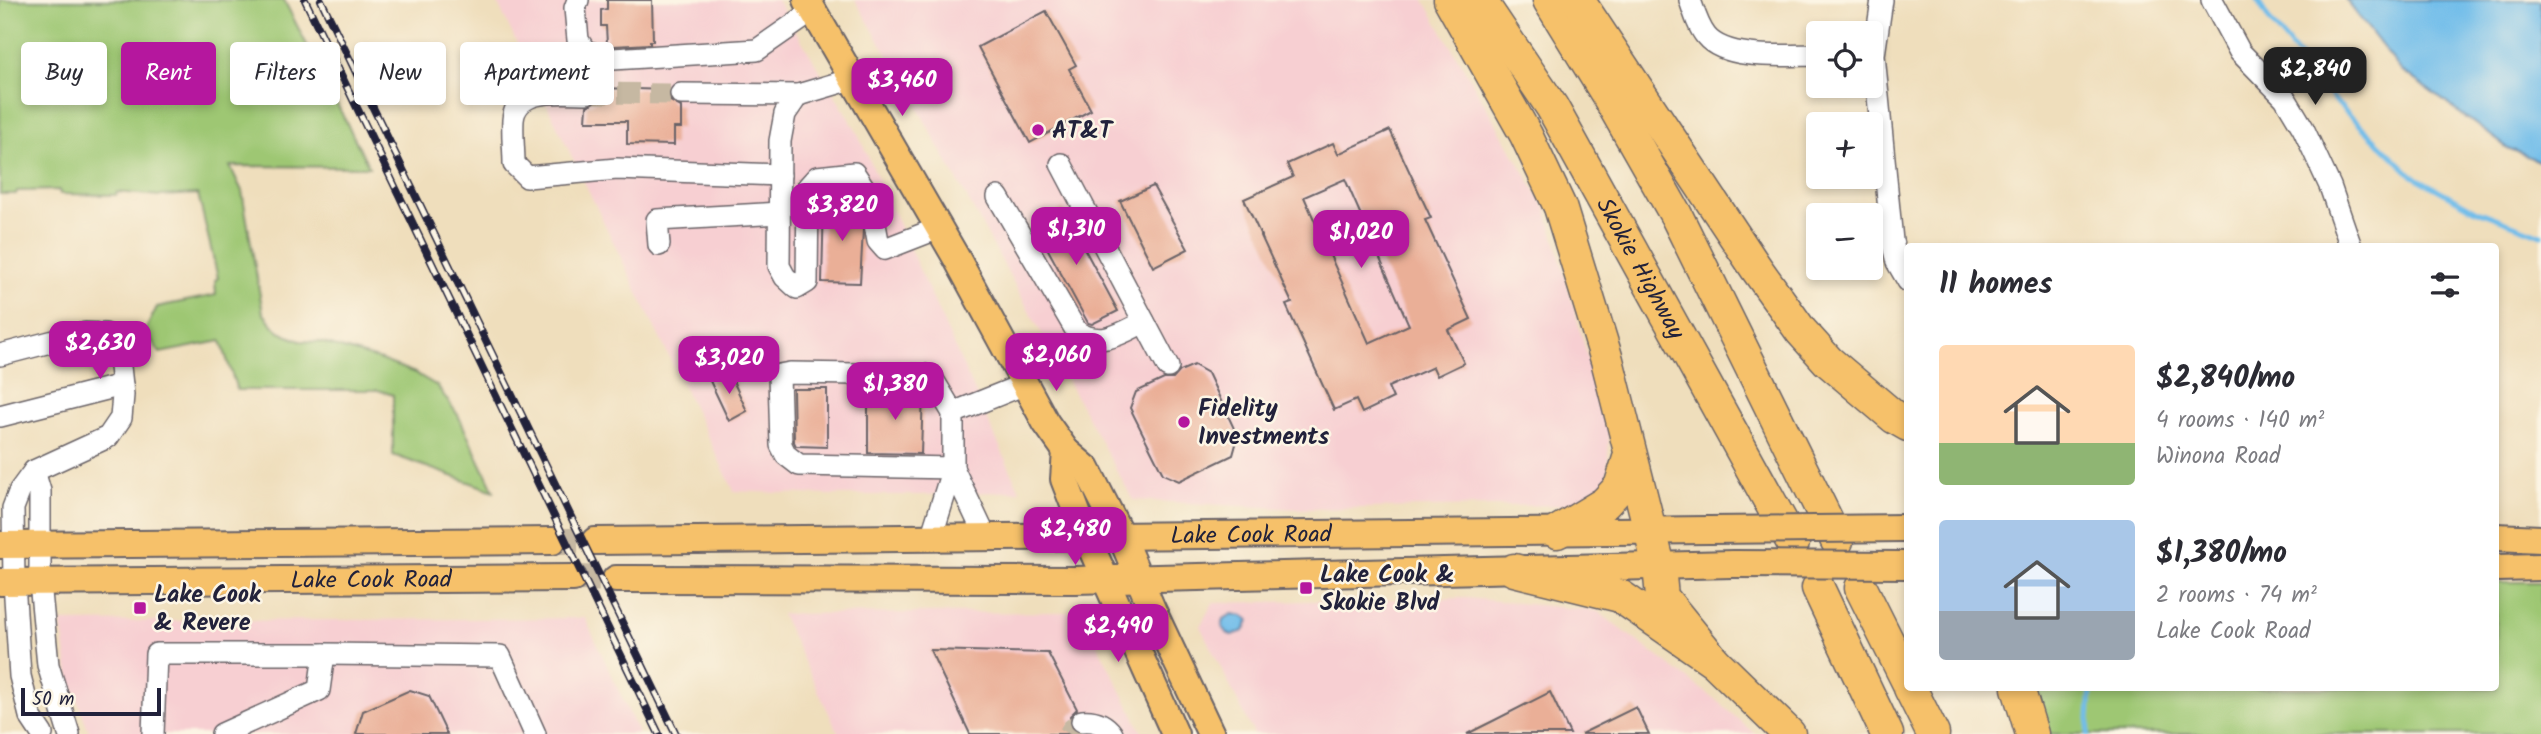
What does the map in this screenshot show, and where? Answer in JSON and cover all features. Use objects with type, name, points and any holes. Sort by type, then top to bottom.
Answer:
[{"type":"highway","points":[[1450,0],[1526,135],[1560,207],[1607,360],[1659,566],[1662,597],[1714,661],[1789,734]]},
{"type":"highway","name":"Skokie Highway","points":[[1480,0],[1552,107],[1793,543]]},
{"type":"highway","points":[[1549,0],[1607,94],[1675,215],[1837,541]]},
{"type":"highway","points":[[1578,0],[1756,268],[1801,331],[1828,361],[1904,423]]},
{"type":"highway","points":[[1557,532],[1605,503],[1620,487],[1630,454]]},
{"type":"highway","points":[[1514,570],[1620,596],[1714,661]]},
{"type":"highway","points":[[1818,588],[1887,734]]},
{"type":"highway","points":[[1861,588],[1904,674]]},
{"type":"highway","points":[[1912,691],[1933,734]]},
{"type":"highway","points":[[2019,691],[2032,734]]},
{"type":"main road","points":[[810,6],[939,228],[1046,423],[1066,452],[1087,469],[1121,536],[1211,734]]},
{"type":"main road","points":[[1066,452],[1064,479],[1171,733]]},
{"type":"main road","name":"Lake Cook Road","points":[[595,541],[1904,528]]},
{"type":"main road","points":[[2499,537],[2541,539]]},
{"type":"main road","name":"Lake Cook Road","points":[[18,545],[552,541]]},
{"type":"main road","name":"Lake Cook Road","points":[[616,579],[1106,579],[1733,564],[1904,565]]},
{"type":"main road","points":[[2499,568],[2541,567]]},
{"type":"main road","name":"Lake Cook Road","points":[[18,582],[573,578]]},
{"type":"street","points":[[578,0],[575,8],[578,40],[585,51],[612,59],[757,50],[810,6]]},
{"type":"street","points":[[1690,0],[1706,36],[1730,50],[1806,55]]},
{"type":"street","points":[[1878,21],[1882,0]]},
{"type":"street","points":[[2212,0],[2240,52],[2286,98],[2303,128],[2330,186],[2350,243]]},
{"type":"street","points":[[681,94],[798,95],[852,79]]},
{"type":"street","points":[[798,95],[785,114],[780,141],[779,266],[785,277],[797,288],[807,282],[808,187],[817,177],[854,173],[870,197],[878,241],[885,249],[939,228]]},
{"type":"street","points":[[1877,98],[1896,262],[1904,275]]},
{"type":"street","points":[[520,105],[513,117],[514,164],[527,177],[617,169],[780,175]]},
{"type":"street","points":[[1061,164],[1168,367]]},
{"type":"street","points":[[998,197],[1077,332],[1090,340],[1110,338],[1144,322]]},
{"type":"street","points":[[659,246],[657,220],[779,213]]},
{"type":"street","points":[[0,355],[85,333],[105,334],[119,357],[121,418],[108,437],[34,471],[40,491],[18,545],[20,676],[30,716],[41,734]]},
{"type":"street","points":[[931,538],[953,468],[953,413],[932,378],[924,375],[779,375],[781,445],[786,456],[799,465],[953,468]]},
{"type":"street","points":[[953,413],[1025,384]]},
{"type":"street","points":[[0,416],[122,385]]},
{"type":"street","points":[[953,468],[986,538]]},
{"type":"street","points":[[18,582],[69,734]]},
{"type":"street","points":[[153,734],[156,654],[500,656],[535,734]]},
{"type":"street","points":[[222,734],[318,690],[324,654]]},
{"type":"street","points":[[1083,721],[1094,720],[1104,725],[1112,734]]},
{"type":"shaded area","points":[[496,0],[777,0],[856,130],[1020,491],[828,495],[734,491],[547,105],[614,105],[614,42],[516,42]]},
{"type":"shaded area","points":[[855,0],[1424,0],[1547,211],[1609,434],[1607,485],[1569,505],[1297,509],[1133,500],[899,74]]},
{"type":"shaded area","points":[[1467,598],[1597,611],[1716,700],[1755,734],[1254,734],[1200,626],[1213,603]]},
{"type":"shaded area","points":[[1081,612],[1143,734],[839,734],[781,614]]},
{"type":"shaded area","points":[[585,618],[639,734],[90,734],[69,678],[61,622]]},
{"type":"green space","points":[[0,0],[284,0],[305,42],[230,42],[230,105],[337,105],[369,167],[230,166],[242,191],[263,313],[279,332],[300,341],[320,342],[378,359],[415,373],[437,386],[458,415],[494,491],[393,455],[393,395],[378,390],[237,390],[221,341],[160,353],[145,331],[157,307],[216,295],[215,280],[218,278],[198,194],[60,194],[59,190],[0,194]]},
{"type":"green space","points":[[2499,582],[2541,582],[2541,734],[2046,734],[2035,691],[2499,691]]},
{"type":"water","points":[[2346,0],[2541,0],[2541,162],[2508,148],[2400,69]]},
{"type":"water","points":[[1232,614],[1249,620],[1244,631],[1232,635],[1225,631],[1223,625],[1224,619]]},
{"type":"building","points":[[607,0],[652,0],[653,41],[650,41],[650,44],[614,46],[614,42],[607,42],[606,26],[601,26],[601,10],[607,9]]},
{"type":"building","points":[[1046,11],[1076,65],[1069,69],[1091,110],[1030,143],[978,47]]},
{"type":"building","points":[[614,88],[669,90],[670,101],[681,107],[681,128],[674,128],[674,145],[627,144],[627,121],[586,121],[587,106],[614,105]]},
{"type":"building","points":[[1390,130],[1431,218],[1425,220],[1471,319],[1448,330],[1464,363],[1437,376],[1433,367],[1388,387],[1393,398],[1362,413],[1356,400],[1334,410],[1286,305],[1292,303],[1244,199],[1293,177],[1287,164],[1333,143],[1338,154]],"holes":[[[1345,179],[1409,325],[1369,343],[1304,197]]]},
{"type":"building","points":[[1153,186],[1188,249],[1153,267],[1120,201]]},
{"type":"building","points":[[824,201],[858,203],[863,230],[860,283],[822,282]]},
{"type":"building","points":[[1063,209],[1118,311],[1092,324],[1088,323],[1034,224]]},
{"type":"building","name":"Fidelity Investments","points":[[1194,365],[1208,373],[1238,437],[1233,455],[1179,481],[1163,474],[1130,408],[1136,392],[1164,379],[1173,379],[1180,371]]},
{"type":"building","points":[[729,372],[747,411],[729,421],[710,381]]},
{"type":"building","points":[[793,389],[827,389],[827,447],[796,446]]},
{"type":"building","points":[[868,389],[923,391],[921,454],[868,453]]},
{"type":"building","points":[[930,650],[1048,653],[1077,709],[1070,716],[1071,727],[1082,734],[970,734]]},
{"type":"building","points":[[410,690],[429,696],[447,734],[356,734],[363,711]]},
{"type":"building","points":[[1550,692],[1570,734],[1467,734],[1495,720]]},
{"type":"building","points":[[1636,707],[1649,734],[1581,734]]},
{"type":"waterway","points":[[2257,0],[2270,21],[2339,105],[2413,176],[2475,210],[2541,235]]},
{"type":"waterway","points":[[2088,734],[2091,691]]},
{"type":"tunnel","points":[[614,93],[681,94]]},
{"type":"tunnel","points":[[552,541],[595,541]]},
{"type":"tunnel","points":[[573,578],[616,579]]},
{"type":"tunnel","points":[[1069,734],[1082,721]]},
{"type":"railway","points":[[305,0],[659,734]]},
{"type":"railway","points":[[321,0],[676,734]]},
{"type":"place","name":"AT&T","points":[[1038,130]]},
{"type":"place","name":"Fidelity Investments","points":[[1184,422]]},
{"type":"place","name":"Lake Cook & Skokie Blvd","points":[[1306,588]]},
{"type":"place","name":"Lake Cook & Revere","points":[[140,608]]}]
